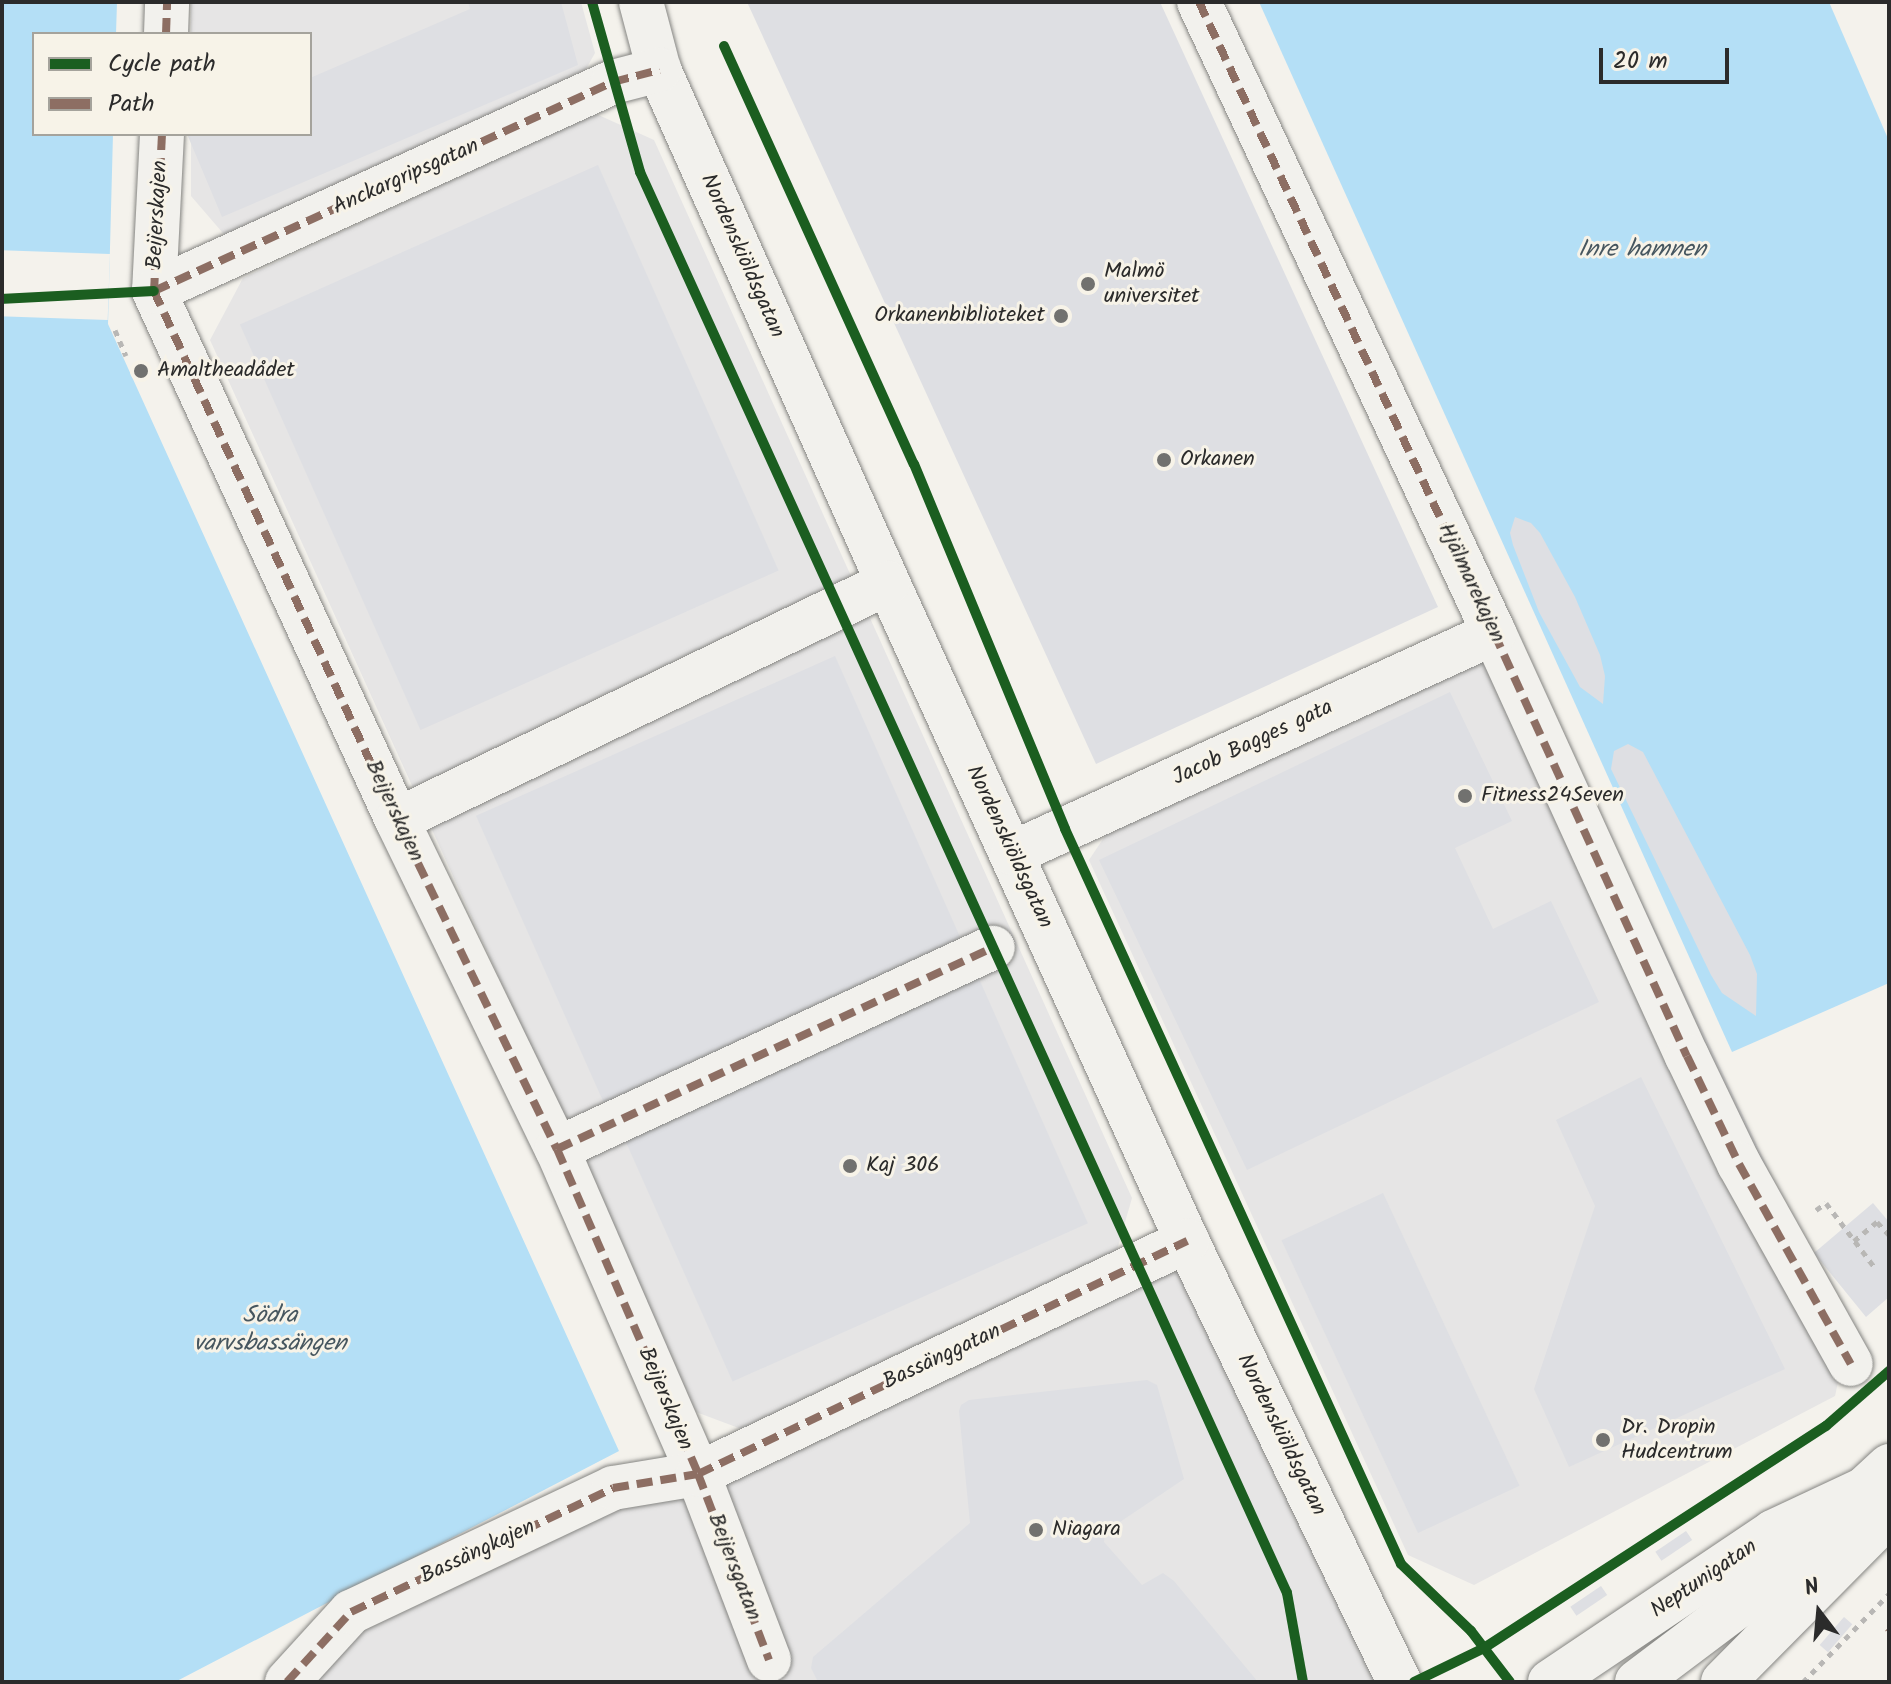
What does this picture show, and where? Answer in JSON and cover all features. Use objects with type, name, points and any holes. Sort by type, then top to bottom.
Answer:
[{"type":"street","points":[[166,32],[167,2]]},
{"type":"street","name":"Nordenskiöldsgatan","points":[[641,2],[659,70],[888,583],[1187,1241],[1399,1682]]},
{"type":"street","name":"Hjälmarekajen","points":[[1199,2],[1739,1164],[1851,1364]]},
{"type":"street","name":"Anckargripsgatan","points":[[154,291],[613,82],[659,70]]},
{"type":"street","name":"Beijerskajen","points":[[162,136],[154,291],[397,820],[557,1149],[698,1474]]},
{"type":"street","points":[[397,820],[888,583]]},
{"type":"street","name":"Jacob Bagges gata","points":[[1013,853],[1494,633]]},
{"type":"street","points":[[557,1149],[993,948]]},
{"type":"street","name":"Bassänggatan","points":[[698,1474],[1187,1241]]},
{"type":"street","name":"Beijersgatan","points":[[698,1474],[769,1660]]},
{"type":"street","name":"Bassängkajen","points":[[287,1682],[351,1612],[613,1488],[698,1474]]},
{"type":"street","points":[[1723,1682],[1881,1490]]},
{"type":"street","name":"Neptunigatan","points":[[1550,1682],[1773,1532],[1881,1490]]},
{"type":"street","name":"Neptunigatan","points":[[1637,1682],[1738,1606],[1881,1490]]},
{"type":"path","points":[[115,330],[126,356]]},
{"type":"path","points":[[1876,1269],[1856,1244],[1877,1222],[1889,1235]]},
{"type":"path","points":[[1803,1682],[1889,1594]]},
{"type":"shaded area","points":[[191,2],[581,2],[595,53],[577,85],[228,239],[191,196],[191,136],[312,136],[312,32],[191,32]]},
{"type":"shaded area","points":[[594,113],[654,140],[1132,1198],[1115,1257],[744,1430],[696,1412],[210,340],[243,278]]},
{"type":"shaded area","points":[[1480,656],[1532,670],[1848,1337],[1835,1396],[1474,1585],[1408,1555],[1089,860],[1119,815]]},
{"type":"shaded area","points":[[1178,1256],[1384,1682],[287,1682],[351,1612]]},
{"type":"water","name":"Södra varvsbassängen","points":[[2,2],[117,2],[116,32],[32,32],[32,136],[113,136],[108,324],[619,1451],[175,1682],[2,1682]]},
{"type":"water","name":"Inre hamnen","points":[[1259,2],[1829,2],[1889,141],[1889,983],[1732,1052]]},
{"type":"pier","points":[[2,250],[110,254],[108,320],[2,316]]},
{"type":"building","points":[[468,2],[561,2],[578,65],[222,217],[188,136],[312,136],[312,77],[470,9]]},
{"type":"building","name":"Malmö universitet","points":[[747,2],[1160,2],[1438,607],[1096,764]]},
{"type":"building","points":[[598,165],[779,571],[420,730],[240,324]]},
{"type":"building","points":[[1515,517],[1531,523],[1540,533],[1575,597],[1600,655],[1605,676],[1603,704],[1580,687],[1539,612],[1513,545],[1510,533]]},
{"type":"building","points":[[835,656],[967,952],[608,1112],[476,816]]},
{"type":"building","points":[[1450,692],[1512,821],[1455,848],[1493,929],[1551,901],[1599,1002],[1247,1170],[1099,860]]},
{"type":"building","points":[[1628,744],[1643,752],[1750,955],[1757,974],[1756,1016],[1722,993],[1711,975],[1611,769],[1614,751]]},
{"type":"building","name":"Kaj 306","points":[[972,963],[1088,1223],[733,1382],[617,1121]]},
{"type":"building","points":[[1641,1077],[1785,1369],[1569,1467],[1534,1389],[1595,1206],[1556,1120]]},
{"type":"building","points":[[1383,1193],[1520,1486],[1418,1533],[1281,1240]]},
{"type":"building","points":[[1873,1203],[1889,1222],[1889,1297],[1866,1317],[1814,1253]]},
{"type":"building","name":"Niagara","points":[[1147,1380],[1157,1385],[1184,1479],[1105,1532],[1104,1542],[1142,1585],[1163,1573],[1174,1581],[1258,1682],[818,1682],[811,1668],[813,1657],[970,1523],[959,1411],[961,1405],[969,1400]]},
{"type":"building","points":[[1686,1531],[1692,1540],[1661,1561],[1655,1552]]},
{"type":"building","points":[[1601,1586],[1607,1595],[1576,1616],[1570,1607]]},
{"type":"building","points":[[1844,1617],[1852,1624],[1828,1652],[1820,1645]]},
{"type":"marked path","points":[[166,32],[167,2]]},
{"type":"marked path","points":[[1199,2],[1494,633],[1687,1056],[1739,1164],[1851,1364]]},
{"type":"marked path","points":[[154,291],[613,82],[659,70]]},
{"type":"marked path","points":[[162,136],[154,291],[397,820],[557,1149],[698,1474],[769,1660]]},
{"type":"marked path","points":[[557,1149],[993,948]]},
{"type":"marked path","points":[[287,1682],[351,1612],[613,1488],[698,1474],[1187,1241]]},
{"type":"cycle path","points":[[592,2],[640,172],[1287,1593],[1303,1682]]},
{"type":"cycle path","points":[[724,46],[914,464],[1065,829],[1401,1564],[1471,1631],[1510,1682]]},
{"type":"cycle path","points":[[2,299],[154,291]]},
{"type":"cycle path","points":[[1414,1682],[1484,1648],[1826,1426],[1889,1371]]},
{"type":"place","name":"Malmö universitet","points":[[1088,284]]},
{"type":"place","name":"Orkanenbiblioteket","points":[[1061,316]]},
{"type":"place","name":"Amaltheadådet","points":[[141,371]]},
{"type":"place","name":"Orkanen","points":[[1164,460]]},
{"type":"place","name":"Fitness24Seven","points":[[1465,796]]},
{"type":"place","name":"Kaj 306","points":[[850,1166]]},
{"type":"place","name":"Dr. Dropin Hudcentrum","points":[[1603,1440]]},
{"type":"place","name":"Niagara","points":[[1036,1530]]}]
